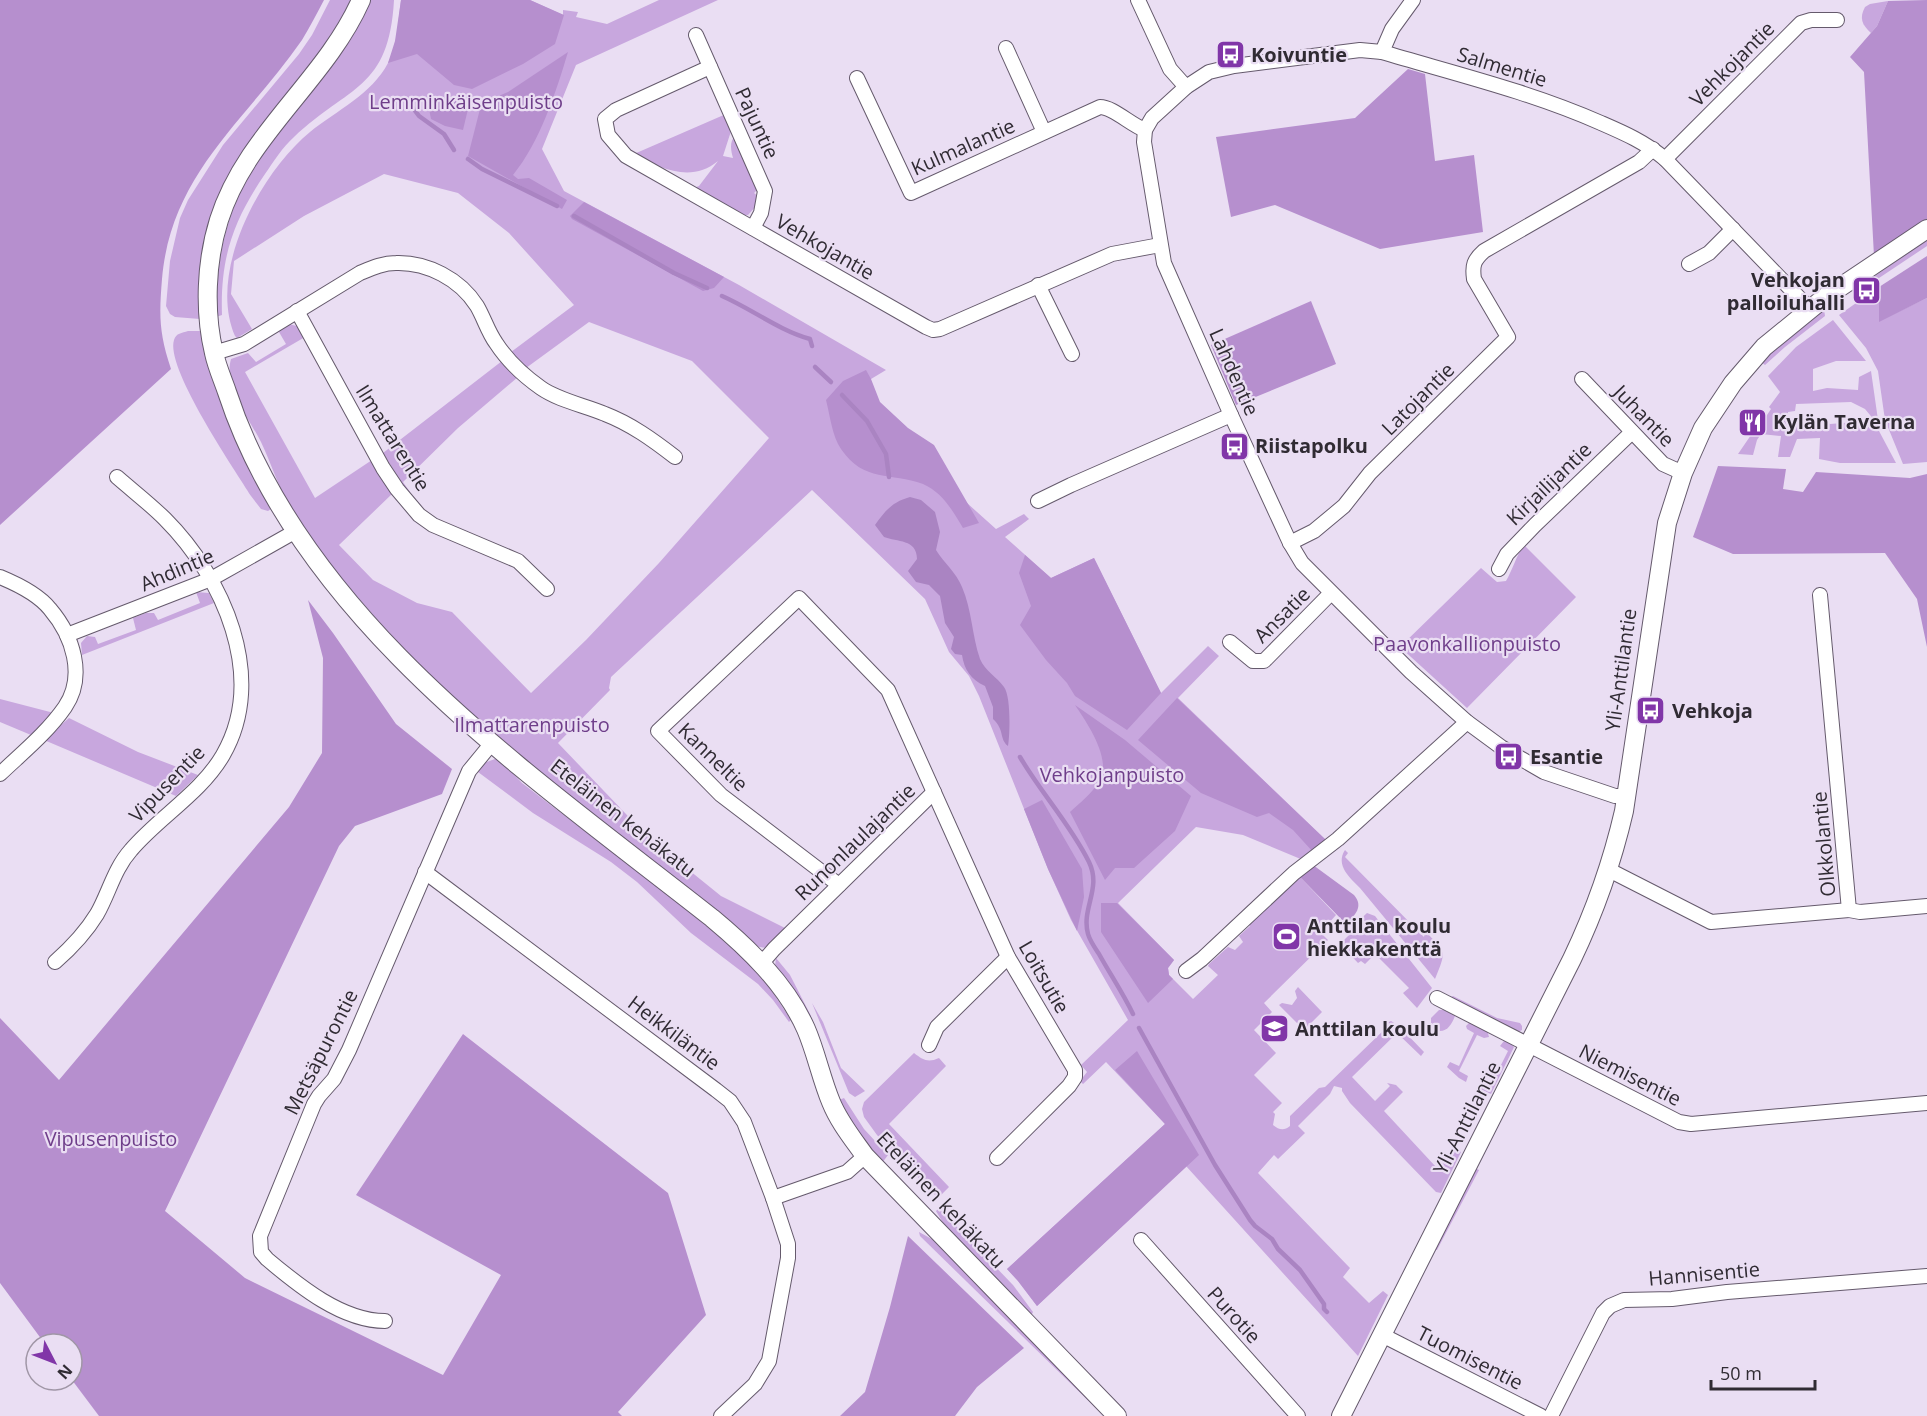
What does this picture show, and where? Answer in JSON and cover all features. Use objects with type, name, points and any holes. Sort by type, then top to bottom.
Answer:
[{"type":"street","name":"Eteläinen kehäkatu","points":[[361,0],[335,45],[262,138],[242,168],[225,202],[214,244],[208,283],[214,353],[245,441],[296,531],[353,607],[404,662],[492,743],[737,938],[761,964],[787,997],[806,1028],[831,1104],[865,1156],[1117,1416]]},
{"type":"street","points":[[1138,0],[1170,69],[1186,87]]},
{"type":"street","points":[[1383,52],[1392,29],[1413,0]]},
{"type":"street","name":"Vehkojantie","points":[[1665,159],[1801,23],[1811,20],[1837,20]]},
{"type":"street","name":"Pajuntie","points":[[696,35],[765,191],[761,213],[753,228]]},
{"type":"street","points":[[1006,48],[1044,132]]},
{"type":"street","name":"Salmentie","points":[[1145,136],[1152,118],[1186,87],[1209,72],[1234,66],[1360,50],[1383,52],[1521,92],[1577,112],[1642,141],[1665,159],[1810,309]]},
{"type":"street","name":"Vehkojantie","points":[[710,67],[616,110],[605,119],[608,135],[626,156],[933,330],[940,329],[1112,254],[1160,245]]},
{"type":"street","name":"Kulmalantie","points":[[857,78],[911,193],[1100,107],[1107,107],[1134,125],[1145,136]]},
{"type":"street","name":"Lahdentie","points":[[1145,136],[1164,263],[1231,415],[1290,543],[1302,563],[1442,702],[1467,723],[1501,747],[1544,772],[1615,796],[1626,796]]},
{"type":"street","name":"Latojantie","points":[[1290,543],[1314,531],[1338,512],[1370,473],[1508,337],[1474,279],[1472,268],[1475,260],[1484,251],[1639,162],[1653,149]]},
{"type":"street","points":[[1689,264],[1709,253],[1733,229]]},
{"type":"street","name":"Yli-Anttilantie","points":[[1341,1416],[1590,922],[1609,870],[1626,796],[1666,523],[1683,472],[1703,428],[1732,383],[1764,347],[1810,309],[1927,229]]},
{"type":"street","points":[[214,353],[244,345],[360,273],[377,266],[395,263],[420,265],[443,274],[464,290],[477,306],[503,354],[543,389],[561,399],[606,414],[630,426],[675,457]]},
{"type":"street","points":[[1038,285],[1072,354]]},
{"type":"street","name":"Ilmattarentie","points":[[297,311],[383,468],[419,515],[433,525],[518,561],[547,589]]},
{"type":"street","name":"Juhantie","points":[[1582,379],[1663,464],[1683,472]]},
{"type":"street","points":[[1038,501],[1231,415]]},
{"type":"street","name":"Kirjailijantie","points":[[1499,568],[1507,554],[1535,525],[1632,432]]},
{"type":"street","name":"Vipusentie","points":[[55,962],[68,950],[97,913],[117,868],[129,852],[212,771],[223,754],[238,718],[242,685],[233,633],[211,579],[190,548],[165,519],[117,477]]},
{"type":"street","name":"Ahdintie","points":[[68,634],[211,579],[296,531]]},
{"type":"street","points":[[0,577],[21,586],[49,608],[68,634],[75,657],[76,677],[66,706],[49,727],[0,774]]},
{"type":"street","name":"Ansatie","points":[[1230,642],[1253,661],[1264,661],[1331,593]]},
{"type":"street","name":"Olkkolantie","points":[[1609,870],[1711,922],[1849,910],[1820,595]]},
{"type":"street","name":"Runonlaulajantie","points":[[761,964],[934,792],[888,690],[799,598]]},
{"type":"street","name":"Kanneltie","points":[[799,598],[658,731],[721,795],[839,885]]},
{"type":"street","points":[[1186,971],[1202,959],[1294,873],[1354,825],[1467,723]]},
{"type":"street","name":"Metsäpurontie","points":[[385,1321],[356,1318],[334,1308],[267,1259],[261,1252],[260,1236],[314,1104],[334,1079],[349,1050],[469,771],[492,743]]},
{"type":"street","name":"Loitsutie","points":[[934,792],[1008,957],[1075,1070],[1075,1077],[1070,1086],[997,1158]]},
{"type":"street","name":"Heikkiläntie","points":[[425,872],[630,1024],[729,1101],[744,1122],[788,1244],[788,1258],[769,1361],[755,1384],[721,1416]]},
{"type":"street","points":[[1849,910],[1860,912],[1927,906]]},
{"type":"street","points":[[929,1045],[937,1027],[1008,957]]},
{"type":"street","name":"Niemisentie","points":[[1437,998],[1679,1122],[1691,1124],[1927,1103]]},
{"type":"street","points":[[773,1198],[847,1172],[865,1156]]},
{"type":"street","name":"Purotie","points":[[1141,1240],[1298,1416]]},
{"type":"street","name":"Hannisentie","points":[[1551,1416],[1603,1313],[1610,1306],[1624,1300],[1672,1299],[1727,1292],[1927,1276]]},
{"type":"street","name":"Tuomisentie","points":[[1382,1335],[1541,1416]]},
{"type":"green space","points":[[0,0],[324,0],[302,40],[214,150],[195,178],[180,208],[168,242],[161,292],[162,334],[171,369],[0,525]]},
{"type":"green space","points":[[330,0],[352,0],[326,44],[257,132],[229,174],[220,194],[200,319],[175,317],[170,314],[166,306],[170,261],[180,218],[188,200],[223,145],[299,54],[312,35]]},
{"type":"green space","points":[[371,0],[394,0],[391,30],[384,52],[375,69],[363,83],[290,141],[254,191],[244,208],[231,241],[223,276],[222,315],[216,317],[220,258],[229,222],[243,186],[252,168],[355,30]]},
{"type":"green space","points":[[401,0],[530,0],[563,15],[563,10],[578,12],[576,17],[607,24],[659,0],[718,0],[576,65],[542,149],[564,191],[739,285],[886,370],[856,388],[880,425],[996,529],[1024,514],[1029,519],[1005,537],[1051,578],[1094,558],[1161,693],[1208,646],[1219,656],[1178,698],[1327,841],[1303,860],[1243,835],[1196,827],[1118,903],[1174,960],[1168,968],[1169,975],[1193,999],[1218,975],[1208,966],[1209,964],[1228,947],[1235,950],[1243,942],[1239,936],[1250,926],[1247,922],[1299,876],[1336,915],[1321,928],[1321,933],[1328,940],[1264,1003],[1272,1012],[1254,1030],[1276,1053],[1254,1075],[1282,1103],[1273,1112],[1275,1114],[1273,1125],[1277,1128],[1284,1129],[1290,1126],[1290,1116],[1319,1088],[1325,1087],[1387,1027],[1384,1024],[1391,1021],[1399,1026],[1424,1052],[1421,1056],[1397,1033],[1352,1077],[1375,1101],[1390,1086],[1387,1083],[1396,1085],[1403,1092],[1384,1111],[1436,1167],[1456,1148],[1461,1152],[1441,1193],[1436,1192],[1350,1103],[1342,1088],[1334,1086],[1330,1094],[1298,1126],[1305,1133],[1278,1159],[1274,1155],[1258,1173],[1350,1268],[1343,1277],[1369,1303],[1383,1291],[1388,1295],[1358,1356],[1186,1166],[1037,1306],[1007,1269],[1165,1124],[1106,1062],[1083,1084],[1080,1081],[1087,1072],[1081,1065],[1128,1020],[1071,920],[1048,869],[979,696],[969,676],[949,652],[925,599],[812,490],[611,677],[610,690],[558,743],[648,837],[721,896],[785,928],[766,948],[755,946],[581,806],[478,719],[427,672],[379,621],[337,573],[293,513],[261,442],[238,402],[230,370],[231,359],[248,353],[256,362],[286,344],[279,332],[288,324],[297,326],[305,337],[245,372],[315,498],[372,460],[392,494],[339,545],[373,580],[417,603],[452,612],[531,693],[586,640],[659,563],[769,438],[692,361],[589,322],[526,368],[511,352],[574,305],[509,233],[458,193],[384,174],[304,216],[234,261],[231,294],[252,329],[237,338],[235,336],[228,311],[228,283],[233,254],[243,225],[273,172],[291,150],[310,132],[363,93],[381,74],[394,48]]},
{"type":"green space","points":[[401,0],[530,0],[564,15],[555,44],[523,64],[472,89],[454,85],[417,54],[388,63],[395,41]]},
{"type":"green space","points":[[1927,0],[1927,221],[1874,256],[1864,72],[1850,57],[1877,26],[1888,1]]},
{"type":"green space","points":[[1888,1],[1877,26],[1871,33],[1862,21],[1865,7]]},
{"type":"green space","points":[[568,52],[539,132],[523,162],[513,175],[518,179],[529,178],[567,200],[562,209],[468,156],[480,109],[489,100],[508,92]]},
{"type":"green space","points":[[1408,69],[1425,74],[1435,161],[1474,155],[1483,232],[1380,249],[1275,205],[1231,217],[1216,137],[1355,118]]},
{"type":"green space","points":[[432,95],[466,103],[468,109],[463,130],[445,126],[431,119],[429,109]]},
{"type":"green space","points":[[726,114],[732,128],[723,156],[733,158],[731,144],[735,136],[760,192],[757,190],[754,193],[759,197],[757,205],[748,215],[741,215],[694,188],[699,186],[718,161],[708,168],[687,172],[665,169],[634,154]]},
{"type":"green space","points":[[584,202],[724,277],[714,288],[703,291],[572,219],[570,216]]},
{"type":"green space","points":[[1927,240],[1927,246],[1870,284],[1869,280]]},
{"type":"green space","points":[[1927,256],[1927,298],[1879,322],[1879,287]]},
{"type":"green space","points":[[1879,287],[1879,321],[1927,298],[1927,462],[1903,464],[1885,420],[1878,371],[1866,348],[1839,315]]},
{"type":"green space","points":[[1311,301],[1336,364],[1236,405],[1211,345]]},
{"type":"green space","points":[[1824,309],[1825,316],[1765,365],[1761,362],[1780,343]]},
{"type":"green space","points":[[1833,320],[1866,361],[1836,361],[1813,369],[1813,391],[1827,388],[1858,390],[1859,377],[1871,371],[1878,420],[1875,421],[1865,409],[1851,402],[1796,404],[1795,411],[1788,412],[1787,423],[1820,427],[1821,418],[1830,424],[1856,422],[1879,431],[1896,463],[1840,463],[1819,459],[1820,438],[1797,439],[1790,457],[1778,457],[1781,436],[1761,434],[1753,455],[1738,454],[1751,435],[1753,436],[1780,392],[1768,376],[1796,347]]},
{"type":"green space","points":[[188,331],[201,331],[220,400],[238,445],[271,509],[268,511],[261,509],[231,465],[203,419],[180,373],[174,354],[174,340],[178,335]]},
{"type":"green space","points":[[502,361],[518,377],[458,428],[403,482],[410,492],[408,494],[383,453]]},
{"type":"green space","points":[[866,370],[880,402],[908,428],[934,445],[979,523],[963,528],[946,503],[930,487],[911,480],[869,472],[850,460],[841,449],[833,432],[826,400],[843,381]]},
{"type":"green space","points":[[1718,466],[1786,469],[1783,489],[1803,492],[1816,472],[1910,478],[1927,474],[1927,647],[1917,599],[1885,553],[1733,554],[1693,537]]},
{"type":"green space","name":"Paavonkallionpuisto","points":[[1524,545],[1576,597],[1467,708],[1400,647],[1481,568],[1497,582],[1506,581]]},
{"type":"green space","points":[[1025,555],[1051,578],[1094,558],[1161,693],[1127,730],[1075,696],[1020,625],[1031,606],[1019,573]]},
{"type":"green space","points":[[196,592],[209,593],[214,603],[82,655],[81,643],[87,636],[95,637],[98,644],[136,630],[133,618],[146,613],[154,613],[158,620],[200,603]]},
{"type":"green space","name":"Vipusenpuisto","points":[[308,600],[396,724],[452,769],[442,794],[355,826],[339,846],[165,1211],[245,1278],[443,1375],[501,1275],[356,1195],[463,1034],[668,1193],[706,1315],[618,1412],[622,1416],[99,1416],[81,1392],[84,1392],[84,1332],[36,1332],[0,1283],[0,1018],[59,1080],[289,807],[322,753],[323,658]]},
{"type":"green space","points":[[1177,698],[1327,841],[1313,852],[1293,830],[1269,813],[1257,817],[1201,793],[1138,740]]},
{"type":"green space","points":[[0,699],[54,713],[31,735],[0,722]]},
{"type":"green space","name":"Vehkojanpuisto","points":[[1075,705],[1125,740],[1191,796],[1175,831],[1134,868],[1115,868],[1105,880],[1070,812],[1099,782],[1103,763],[1097,742]]},
{"type":"green space","points":[[69,718],[138,752],[198,775],[176,796],[44,740]]},
{"type":"green space","points":[[495,759],[500,760],[522,783],[718,933],[764,979],[791,1020],[789,1022],[758,984],[691,933],[637,882],[611,862],[533,813],[478,772],[484,763]]},
{"type":"green space","points":[[1042,800],[1082,869],[1084,897],[1077,931],[1048,869],[1024,809]]},
{"type":"green space","points":[[1345,850],[1348,853],[1345,857],[1424,937],[1425,931],[1441,948],[1443,957],[1435,979],[1348,876],[1342,861]]},
{"type":"green space","points":[[1313,865],[1357,899],[1357,911],[1346,924],[1299,876]]},
{"type":"green space","points":[[1101,903],[1117,903],[1174,960],[1168,968],[1169,975],[1173,979],[1148,1003],[1101,932]]},
{"type":"green space","points":[[1367,913],[1375,916],[1432,988],[1417,1008],[1403,993],[1409,988],[1375,954],[1365,964],[1361,961],[1358,963],[1340,944],[1352,932],[1351,928]]},
{"type":"green space","points":[[776,958],[790,975],[811,1016],[808,1017],[775,966]]},
{"type":"green space","points":[[1298,987],[1322,1012],[1304,1030],[1279,1005],[1282,1003],[1292,1005],[1297,998],[1295,991]]},
{"type":"green space","points":[[1453,996],[1497,1018],[1520,1023],[1522,1030],[1518,1032],[1452,999]]},
{"type":"green space","points":[[812,1003],[823,1022],[841,1068],[865,1091],[855,1097],[849,1093]]},
{"type":"green space","points":[[1439,1010],[1455,1016],[1450,1026],[1442,1031],[1434,1030],[1431,1025],[1431,1018]]},
{"type":"green space","points":[[1470,1022],[1487,1030],[1489,1037],[1484,1038],[1477,1035],[1459,1071],[1468,1076],[1466,1082],[1447,1067],[1450,1062],[1459,1066],[1474,1033],[1467,1029],[1466,1026]]},
{"type":"green space","points":[[1504,1041],[1514,1047],[1491,1094],[1478,1088],[1484,1084],[1490,1087],[1508,1051],[1500,1046]]},
{"type":"green space","points":[[1137,1051],[1199,1155],[1037,1306],[1007,1269],[1165,1124],[1115,1070]]},
{"type":"green space","points":[[914,1053],[926,1060],[939,1058],[946,1066],[889,1124],[949,1187],[940,1196],[935,1195],[877,1135],[864,1117],[862,1109],[864,1102]]},
{"type":"green space","points":[[844,1098],[864,1129],[888,1155],[882,1163],[850,1121],[839,1100]]},
{"type":"green space","points":[[1475,1168],[1479,1170],[1437,1250],[1434,1250]]},
{"type":"green space","points":[[939,1208],[1013,1285],[1033,1312],[1031,1316],[946,1228],[936,1211]]},
{"type":"green space","points":[[919,1232],[939,1243],[1108,1416],[1104,1416],[920,1236]]},
{"type":"green space","points":[[908,1236],[1024,1348],[977,1387],[955,1416],[840,1416],[865,1392]]},
{"type":"shaded area","points":[[910,497],[921,500],[935,512],[940,532],[936,550],[962,587],[980,659],[1006,692],[1009,715],[1008,746],[993,719],[993,707],[985,686],[969,673],[962,655],[955,654],[951,649],[954,637],[945,623],[940,596],[929,585],[916,582],[908,571],[917,559],[914,548],[905,542],[884,537],[875,525],[890,508]]},
{"type":"waterway","points":[[403,99],[419,116],[444,134],[454,150]]},
{"type":"waterway","points":[[468,159],[482,169],[557,206]]},
{"type":"waterway","points":[[574,216],[674,273],[707,288]]},
{"type":"waterway","points":[[722,296],[787,330],[810,339],[812,346]]},
{"type":"waterway","points":[[815,367],[831,382]]},
{"type":"waterway","points":[[842,395],[867,421],[886,454],[889,477]]},
{"type":"waterway","points":[[1020,757],[1089,862],[1093,890],[1087,916],[1088,934],[1133,1014]]},
{"type":"waterway","points":[[1139,1028],[1215,1165],[1250,1220],[1272,1239],[1278,1249],[1300,1270],[1324,1304],[1327,1312]]},
{"type":"place","name":"Koivuntie","points":[[1230,55]]},
{"type":"place","name":"Vehkojan palloiluhalli","points":[[1866,291]]},
{"type":"place","name":"Kylän Taverna","points":[[1752,422]]},
{"type":"place","name":"Riistapolku","points":[[1234,446]]},
{"type":"place","name":"Vehkoja","points":[[1651,711]]},
{"type":"place","name":"Esantie","points":[[1509,757]]},
{"type":"place","name":"Anttilan koulu hiekkakenttä","points":[[1286,937]]},
{"type":"place","name":"Anttilan koulu","points":[[1274,1029]]},
{"type":"park label","name":"Lemminkäisenpuisto","points":[[466,102]]},
{"type":"park label","name":"Ilmattarenpuisto","points":[[532,725]]}]
